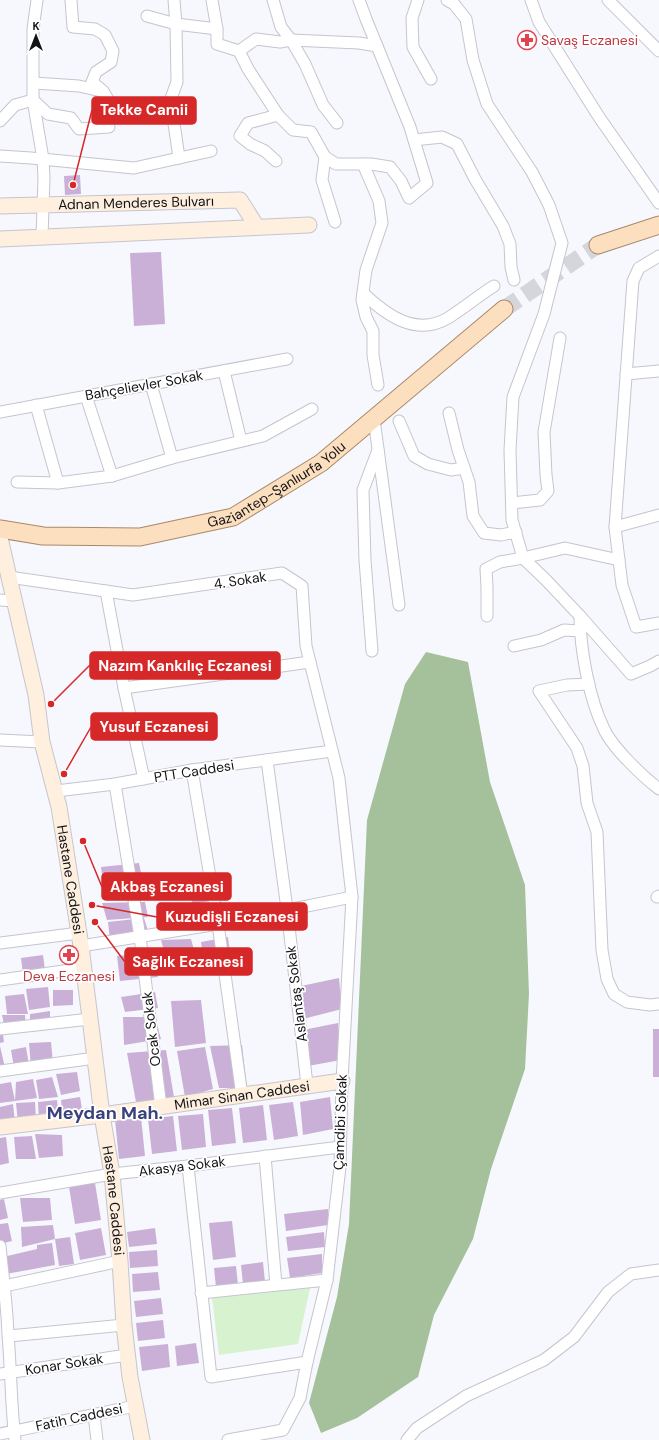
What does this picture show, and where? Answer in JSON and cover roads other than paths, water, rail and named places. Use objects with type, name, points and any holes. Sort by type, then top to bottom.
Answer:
[{"type":"main road","points":[[598,245],[659,225]]},
{"type":"main road","name":"Gaziantep-Şanlıurfa Yolu","points":[[0,529],[42,536],[140,537],[233,516],[321,464],[504,309]]},
{"type":"street","points":[[37,0],[33,29],[33,100],[43,159],[42,237]]},
{"type":"street","points":[[71,0],[73,27],[95,29],[105,35],[113,51],[111,62],[96,72],[92,82],[103,91],[110,103],[121,115]]},
{"type":"street","points":[[174,0],[177,82],[170,101],[176,130],[179,158]]},
{"type":"street","points":[[212,0],[217,29],[217,44],[239,51],[248,69],[278,115],[294,130],[311,132],[325,157],[336,164],[363,164],[390,167],[400,181],[409,198],[427,183],[414,140],[359,0]]},
{"type":"street","points":[[273,0],[281,27],[291,40],[305,64],[323,105],[337,123]]},
{"type":"street","points":[[418,0],[412,18],[413,47],[432,79]]},
{"type":"street","points":[[447,0],[454,4],[466,19],[473,60],[487,104],[532,172],[549,205],[562,243],[544,314],[513,397],[510,450],[512,520],[523,558],[580,616],[631,674],[659,661]]},
{"type":"street","points":[[531,0],[539,22],[599,117],[659,203]]},
{"type":"street","points":[[608,0],[659,51]]},
{"type":"street","points":[[147,16],[176,24],[217,29]]},
{"type":"street","points":[[239,51],[256,39],[280,42],[291,40],[359,43],[376,46]]},
{"type":"street","points":[[34,83],[79,86],[103,91]]},
{"type":"street","points":[[0,121],[15,105],[33,100]]},
{"type":"street","points":[[33,100],[48,114],[72,118],[78,129],[109,127]]},
{"type":"street","points":[[276,161],[265,150],[250,144],[240,136],[248,123],[278,115]]},
{"type":"street","points":[[414,140],[442,137],[457,144],[475,179],[503,226],[510,244],[511,267],[514,280]]},
{"type":"street","points":[[0,156],[134,168],[211,150]]},
{"type":"street","points":[[325,157],[322,180],[335,222]]},
{"type":"street","points":[[363,164],[379,201],[382,223],[366,270],[362,300],[366,317],[373,330],[373,355],[378,385]]},
{"type":"street","name":"Adnan Menderes Bulvarı","points":[[0,206],[240,200],[257,227]]},
{"type":"street","name":"Adnan Menderes Bulvarı","points":[[0,239],[309,225]]},
{"type":"street","points":[[659,256],[639,268],[633,281],[615,527],[622,585],[636,627],[659,623]]},
{"type":"street","points":[[364,293],[393,317],[416,325],[432,324],[447,318],[494,286]]},
{"type":"street","points":[[512,503],[540,500],[548,491],[544,432],[560,338]]},
{"type":"street","name":"Bahçelievler Sokak","points":[[0,412],[287,359]]},
{"type":"street","points":[[224,371],[241,441]]},
{"type":"street","points":[[626,374],[659,371]]},
{"type":"street","points":[[151,384],[172,458]]},
{"type":"street","points":[[86,396],[112,476]]},
{"type":"street","points":[[36,405],[58,483]]},
{"type":"street","points":[[17,482],[58,483],[112,476],[172,458],[263,436],[312,409]]},
{"type":"street","points":[[449,413],[458,450],[469,482],[473,516],[484,533],[501,535],[516,532]]},
{"type":"street","points":[[374,419],[399,605]]},
{"type":"street","points":[[399,421],[414,456],[428,464],[451,470],[464,468]]},
{"type":"street","points":[[372,651],[365,560],[363,490],[378,450]]},
{"type":"street","points":[[615,527],[659,515]]},
{"type":"street","name":"Hastane Caddesi","points":[[0,538],[9,577],[7,601],[36,695],[42,742],[56,791],[80,939],[102,1115],[112,1174],[127,1355],[142,1440]]},
{"type":"street","points":[[487,616],[488,587],[486,569],[500,562],[565,548],[619,560]]},
{"type":"street","name":"4. Sokak","points":[[9,577],[133,595],[282,573],[302,586],[306,646],[332,750]]},
{"type":"street","points":[[106,591],[124,688],[144,779]]},
{"type":"street","points":[[580,616],[580,631],[589,684],[604,729],[620,752],[659,789]]},
{"type":"street","points":[[514,646],[541,640],[564,630],[580,631]]},
{"type":"street","points":[[124,688],[310,662]]},
{"type":"street","points":[[589,684],[567,685],[539,691],[577,748],[583,766],[587,803],[596,832],[602,950],[607,979],[614,994],[627,1002],[650,1005],[659,1004]]},
{"type":"street","points":[[0,740],[42,742]]},
{"type":"street","name":"PTT Caddesi","points":[[56,791],[115,784],[192,770],[332,750]]},
{"type":"street","name":"Çamdibi Sokak","points":[[228,1440],[283,1430],[300,1398],[307,1362],[327,1280],[340,1167],[342,1081],[352,897],[339,778],[332,750]]},
{"type":"street","name":"Aslantaş Sokak","points":[[267,760],[307,1086]]},
{"type":"street","points":[[192,770],[218,924],[242,1096]]},
{"type":"street","name":"Ocak Sokak","points":[[115,784],[140,937],[161,1107]]},
{"type":"street","points":[[0,943],[140,937],[218,924],[286,909],[352,897]]},
{"type":"street","points":[[0,980],[84,968]]},
{"type":"street","points":[[0,1029],[90,1020]]},
{"type":"street","points":[[0,1071],[95,1058]]},
{"type":"street","name":"Mimar Sinan Caddesi","points":[[0,1127],[102,1115],[342,1081]]},
{"type":"street","name":"Akasya Sokak","points":[[0,1193],[112,1174],[340,1147]]},
{"type":"street","points":[[265,1156],[276,1285]]},
{"type":"street","points":[[188,1166],[211,1377],[307,1362]]},
{"type":"street","points":[[0,1246],[2,1286],[8,1336],[5,1373],[15,1435]]},
{"type":"street","points":[[2,1286],[120,1261]]},
{"type":"street","points":[[407,1440],[417,1428],[466,1396],[544,1360],[574,1337],[608,1292],[631,1274],[659,1270]]},
{"type":"street","points":[[201,1293],[327,1280]]},
{"type":"street","points":[[8,1336],[124,1324]]},
{"type":"street","name":"Konar Sokak","points":[[5,1373],[127,1355]]},
{"type":"street","name":"Fatih Caddesi","points":[[0,1434],[15,1435],[135,1406]]},
{"type":"street","points":[[94,1415],[97,1440]]},
{"type":"tunnel","points":[[504,309],[598,245]]},
{"type":"place","name":"Savaş Eczanesi","points":[[527,40]]},
{"type":"place","name":"Tekke Camii","points":[[73,185]]},
{"type":"place","name":"Nazım Kankılıç Eczanesi","points":[[51,704]]},
{"type":"place","name":"Yusuf Eczanesi","points":[[64,774]]},
{"type":"place","name":"Akbaş Eczanesi","points":[[83,841]]},
{"type":"place","name":"Kuzudişli Eczanesi","points":[[92,905]]},
{"type":"place","name":"Sağlık Eczanesi","points":[[95,922]]},
{"type":"place","name":"Deva Eczanesi","points":[[69,955]]},
{"type":"district","name":"Meydan Mah.","points":[[105,1113]]}]
